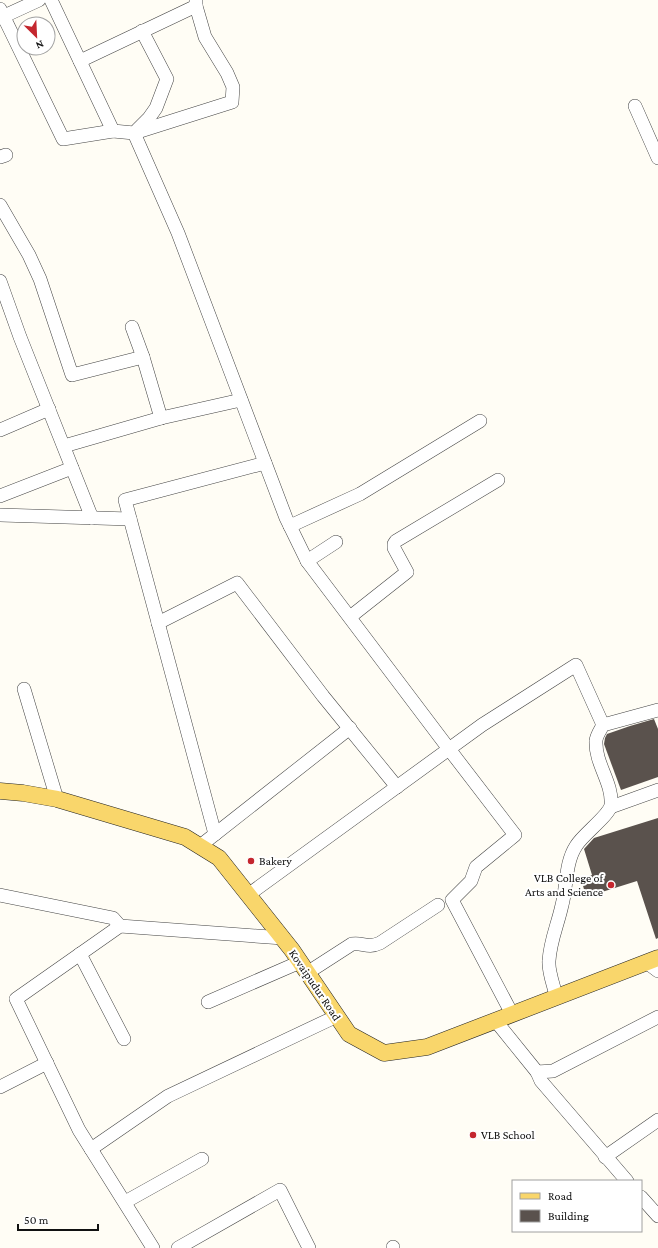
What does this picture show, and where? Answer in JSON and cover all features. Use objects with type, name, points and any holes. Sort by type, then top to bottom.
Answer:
[{"type":"main road","name":"Kovaipudur Road","points":[[0,791],[23,793],[57,799],[185,837],[219,858],[283,938],[349,1034],[384,1053],[428,1047],[556,996],[654,964]]},
{"type":"street","points":[[39,0],[1,14],[64,139],[113,132],[134,133],[232,102],[233,87],[227,73],[205,37],[196,3],[80,61]]},
{"type":"street","points":[[51,0],[113,132]]},
{"type":"street","points":[[134,133],[149,118],[156,108],[167,78],[142,31]]},
{"type":"street","points":[[635,106],[658,158]]},
{"type":"street","points":[[134,133],[178,232],[265,463],[290,526],[307,560],[449,750],[515,834],[476,867],[471,881],[452,900],[512,1014]]},
{"type":"street","points":[[0,205],[29,255],[40,279],[72,375],[143,357]]},
{"type":"street","points":[[0,281],[20,337],[92,518]]},
{"type":"street","points":[[132,327],[143,357],[161,418]]},
{"type":"street","points":[[64,446],[161,418],[241,400]]},
{"type":"street","points":[[0,430],[49,409]]},
{"type":"street","points":[[290,526],[360,494],[480,421]]},
{"type":"street","points":[[215,834],[125,500],[265,463]]},
{"type":"street","points":[[0,496],[72,468]]},
{"type":"street","points":[[350,617],[407,572],[394,548],[396,541],[498,480]]},
{"type":"street","points":[[0,515],[130,519]]},
{"type":"street","points":[[307,560],[336,542]]},
{"type":"street","points":[[158,623],[237,583],[397,787]]},
{"type":"street","points":[[248,896],[482,725],[576,665],[603,725],[596,740],[600,765],[610,790],[611,807],[606,816],[585,835],[575,847],[569,861],[562,905],[554,930],[548,962],[556,996]]},
{"type":"street","points":[[24,689],[57,799]]},
{"type":"street","points":[[603,725],[658,710]]},
{"type":"street","points":[[200,846],[350,728]]},
{"type":"street","points":[[611,807],[658,790]]},
{"type":"street","points":[[0,895],[113,918],[120,926]]},
{"type":"street","points":[[208,1002],[304,967],[352,944],[357,943],[369,946],[380,943],[438,905]]},
{"type":"street","points":[[153,1248],[79,1130],[16,999],[120,926],[283,938]]},
{"type":"street","points":[[80,954],[124,1039]]},
{"type":"street","points":[[91,1149],[168,1096],[337,1016]]},
{"type":"street","points":[[537,1072],[553,1071],[658,1017]]},
{"type":"street","points":[[495,1020],[537,1072],[541,1080],[625,1180]]},
{"type":"street","points":[[0,1087],[47,1063]]},
{"type":"street","points":[[605,1157],[658,1120]]},
{"type":"street","points":[[125,1202],[202,1159]]},
{"type":"street","points":[[178,1248],[280,1190],[309,1248]]},
{"type":"street","points":[[642,1198],[658,1216]]},
{"type":"building","points":[[654,719],[658,729],[658,777],[621,790],[604,744],[605,738],[607,734]]},
{"type":"building","points":[[658,818],[658,938],[656,939],[637,881],[586,897],[581,878],[592,875],[584,849],[594,838]]},
{"type":"place","name":"Bakery","points":[[251,861]]},
{"type":"place","name":"VLB College of Arts and Science","points":[[611,885]]},
{"type":"place","name":"VLB School","points":[[473,1135]]}]
